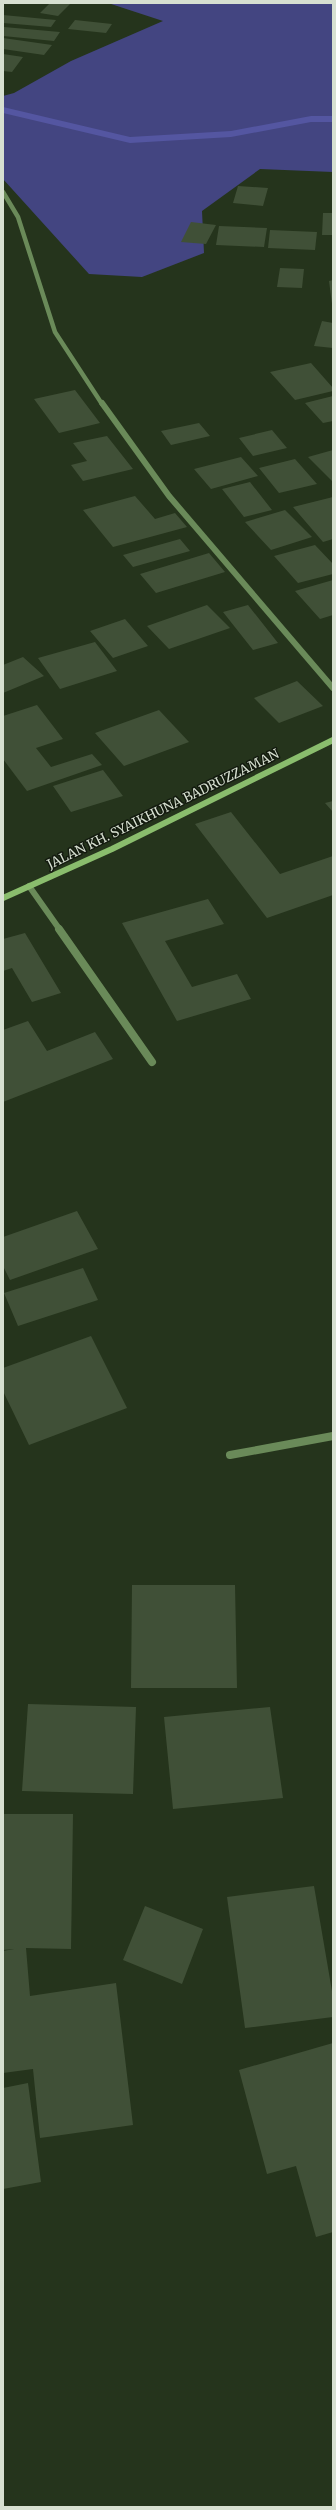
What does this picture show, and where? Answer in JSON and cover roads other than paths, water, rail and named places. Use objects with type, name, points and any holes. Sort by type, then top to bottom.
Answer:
[{"type":"main road","name":"JALAN KH. SYAIKHUNA BADRUZZAMAN","points":[[3,898],[112,849],[333,740]]},
{"type":"street","points":[[3,192],[18,217],[55,332],[117,426],[169,496],[333,688]]},
{"type":"street","points":[[29,886],[152,1062]]},
{"type":"street","points":[[230,1455],[333,1436]]},
{"type":"waterway","points":[[3,110],[130,140],[231,134],[311,119],[333,119]]}]
